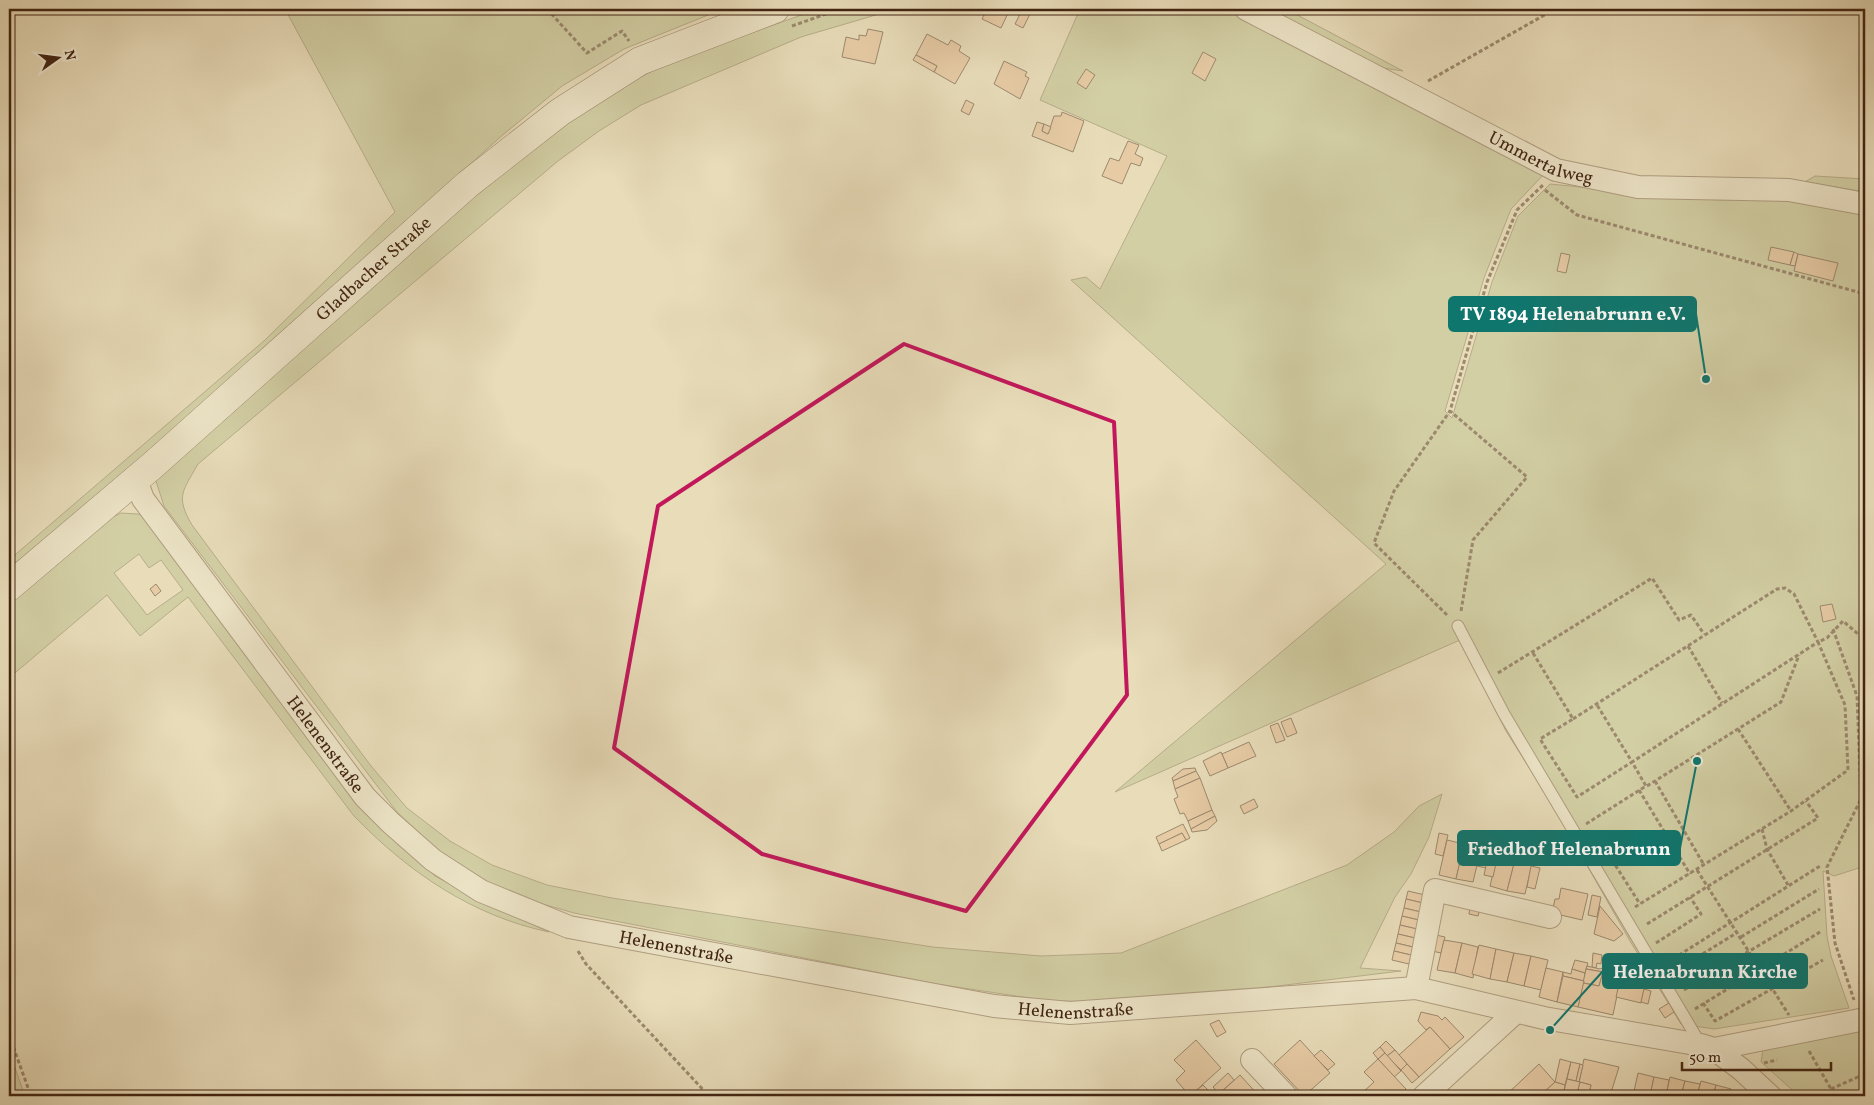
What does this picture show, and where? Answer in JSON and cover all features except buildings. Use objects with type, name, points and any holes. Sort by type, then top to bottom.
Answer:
[{"type":"main road","name":"Gladbacher Straße","points":[[9,587],[136,480],[468,184],[560,112],[640,61],[779,19]]},
{"type":"street","name":"Ummertalweg","points":[[1246,9],[1556,170],[1638,187],[1789,190],[1865,204]]},
{"type":"street","name":"Helenenstraße","points":[[136,480],[143,499],[365,797],[441,866],[481,891],[569,927],[994,1006],[1070,1013],[1416,988],[1516,1012],[1708,1047],[1863,1020]]},
{"type":"street","points":[[1416,988],[1435,890],[1550,917]]},
{"type":"street","points":[[1424,1096],[1516,1012]]},
{"type":"street","points":[[1708,1047],[1741,1069],[1770,1096]]},
{"type":"street","points":[[1252,1060],[1286,1096]]},
{"type":"lane","points":[[1458,626],[1485,681],[1574,831],[1708,1047]]},
{"type":"path","points":[[547,9],[587,53],[622,30],[640,61]]},
{"type":"path","points":[[779,19],[840,9]]},
{"type":"path","points":[[1408,92],[1555,9]]},
{"type":"path","points":[[1458,626],[1374,542],[1394,491],[1450,411],[1488,282],[1516,210],[1542,187],[1577,215],[1865,294]]},
{"type":"path","points":[[1450,411],[1527,477],[1473,540],[1458,626]]},
{"type":"path","points":[[1485,681],[1533,654],[1652,578],[1679,620],[1691,615],[1704,634]]},
{"type":"path","points":[[1632,908],[1791,811],[1848,770],[1845,705],[1818,642],[1794,594],[1785,588],[1777,589],[1761,598],[1598,704],[1540,739],[1576,797],[1818,642],[1827,638],[1833,629],[1843,621],[1865,640]]},
{"type":"path","points":[[1833,629],[1857,696],[1861,799],[1827,866],[1835,943],[1863,1020]]},
{"type":"path","points":[[1688,646],[1722,703]]},
{"type":"path","points":[[1533,654],[1573,719]]},
{"type":"path","points":[[1574,831],[1781,702],[1800,655]]},
{"type":"path","points":[[1598,704],[1646,786]]},
{"type":"path","points":[[1738,729],[1791,811]]},
{"type":"path","points":[[1655,781],[1704,865]]},
{"type":"path","points":[[1639,790],[1690,874]]},
{"type":"path","points":[[1643,926],[1818,818],[1806,801]]},
{"type":"path","points":[[1588,823],[1640,904]]},
{"type":"path","points":[[1762,829],[1767,849],[1788,885]]},
{"type":"path","points":[[1663,966],[1820,866]]},
{"type":"path","points":[[1697,870],[1750,951],[1799,1032]]},
{"type":"path","points":[[1741,937],[1820,889]]},
{"type":"path","points":[[1650,946],[1701,914],[1690,897]]},
{"type":"path","points":[[1680,993],[1820,909]]},
{"type":"path","points":[[569,927],[575,946],[586,964],[709,1096]]},
{"type":"path","points":[[1670,974],[1738,932]]},
{"type":"path","points":[[1691,1012],[1820,932]]},
{"type":"path","points":[[1703,1003],[1715,1021],[1823,960]]},
{"type":"path","points":[[9,1035],[30,1096]]},
{"type":"path","points":[[1810,1055],[1831,1089],[1830,1096]]},
{"type":"path","points":[[1831,1089],[1858,1077],[1865,1079]]},
{"type":"highlighted area","points":[[904,344],[1114,422],[1127,695],[966,911],[762,854],[614,748],[658,506]]},
{"type":"green space","points":[[285,9],[723,9],[624,49],[562,86],[498,139],[180,429],[9,570],[9,560],[265,340],[395,212]]},
{"type":"green space","points":[[818,9],[896,9],[801,37],[641,105],[599,131],[558,161],[198,464],[188,481],[182,500],[192,525],[371,766],[407,808],[450,841],[492,865],[547,885],[612,898],[933,947],[1041,956],[1121,953],[1347,865],[1394,832],[1419,806],[1442,794],[1429,837],[1411,874],[1395,897],[1360,968],[1401,971],[1145,1002],[1049,1001],[937,984],[574,913],[508,894],[440,852],[397,812],[164,506],[156,481],[172,462],[514,162],[586,107],[665,64]]},
{"type":"green space","points":[[1080,9],[1227,9],[1520,158],[1544,174],[1511,209],[1484,278],[1445,411],[1452,418],[1492,282],[1518,216],[1550,184],[1651,194],[1786,201],[1865,212],[1865,866],[1834,876],[1823,871],[1827,936],[1831,956],[1849,1008],[1714,1029],[1681,1024],[1630,941],[1555,809],[1506,731],[1460,640],[1115,792],[1386,564],[1071,280],[1086,277],[1100,289],[1167,156],[1040,100]]},
{"type":"green space","points":[[1267,9],[1286,9],[1403,71],[1383,68]]},
{"type":"green space","points":[[1815,176],[1865,179],[1865,192],[1805,182]]},
{"type":"green space","points":[[121,513],[138,514],[145,517],[383,829],[435,876],[494,907],[549,932],[521,925],[467,903],[419,873],[374,836],[354,816],[188,597],[140,636],[107,595],[9,678],[9,601],[102,522]],"holes":[[[139,554],[149,568],[161,560],[183,590],[147,615],[114,573]]]},
{"type":"green space","points":[[1865,1027],[1865,1096],[1799,1096],[1761,1062],[1763,1049]]},
{"type":"green space","points":[[9,1051],[25,1096],[9,1096]]},
{"type":"place","name":"TV 1894 Helenabrunn e.V.","points":[[1706,379]]},
{"type":"place","name":"Friedhof Helenabrunn","points":[[1697,761]]},
{"type":"place","name":"Helenabrunn Kirche","points":[[1550,1030]]}]
